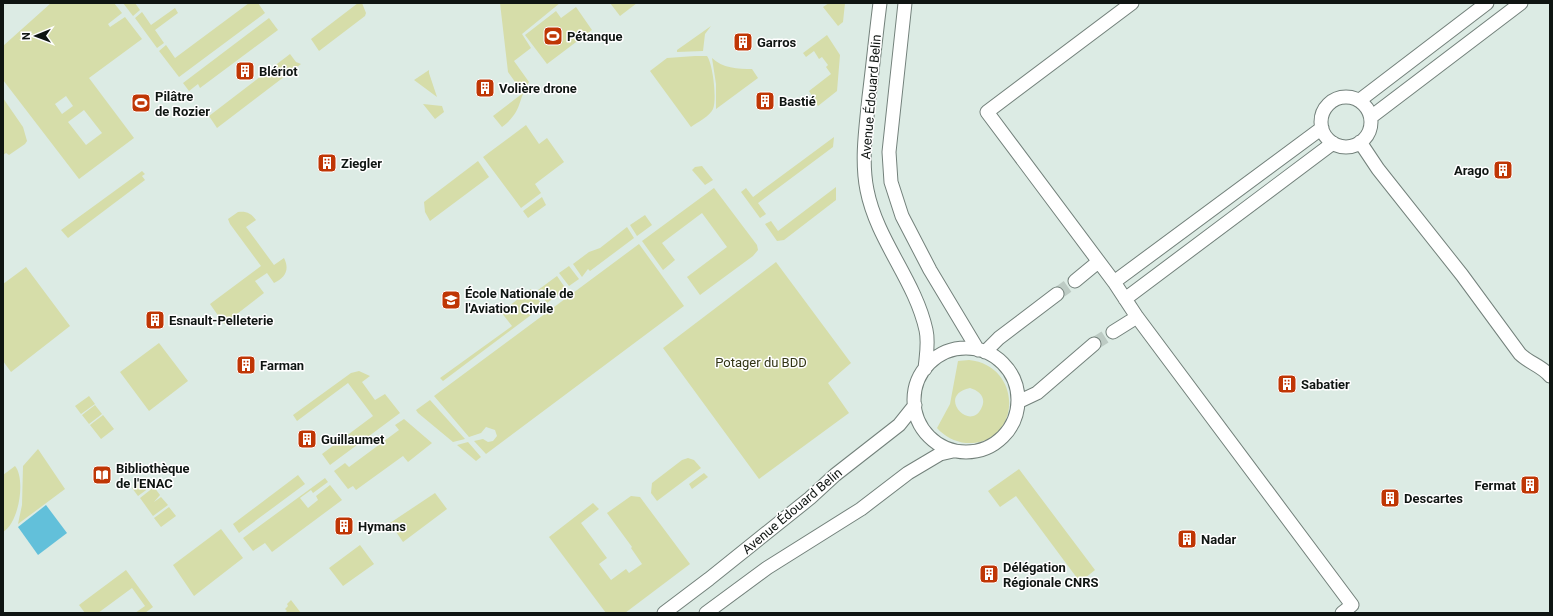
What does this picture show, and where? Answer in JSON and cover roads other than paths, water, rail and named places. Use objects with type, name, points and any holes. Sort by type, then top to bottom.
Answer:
[{"type":"street","name":"Avenue Édouard Belin","points":[[880,3],[865,135],[864,174],[872,209],[878,226],[907,279],[926,330],[927,354],[925,369]]},
{"type":"street","name":"Avenue Édouard Belin","points":[[905,3],[889,152],[891,182],[902,216],[923,256],[982,351]]},
{"type":"street","points":[[1132,3],[986,112],[1114,282],[1137,317],[1352,605],[1342,613]]},
{"type":"street","points":[[1360,100],[1487,3]]},
{"type":"street","points":[[1371,117],[1522,3]]},
{"type":"street","points":[[1343,96],[1360,100],[1369,111],[1371,117],[1369,131],[1360,142],[1347,147],[1333,143],[1324,134],[1322,128],[1323,111],[1328,104],[1343,96]]},
{"type":"street","points":[[1114,282],[1322,128]]},
{"type":"street","points":[[1360,142],[1378,169],[1462,275],[1520,354],[1528,362],[1544,370],[1550,376]]},
{"type":"street","points":[[1125,298],[1333,143]]},
{"type":"street","points":[[1075,281],[1098,262]]},
{"type":"street","points":[[982,351],[1057,294]]},
{"type":"street","points":[[1113,332],[1137,317]]},
{"type":"street","points":[[1018,402],[1037,394],[1094,344]]},
{"type":"street","points":[[958,349],[982,351],[999,360],[1009,372],[1016,386],[1018,402],[1013,421],[1002,438],[991,446],[979,451],[954,451],[942,446],[932,439],[924,430],[918,418],[915,405],[915,392],[918,380],[925,369],[935,359],[948,352],[958,349]]},
{"type":"street","name":"Avenue Édouard Belin","points":[[664,613],[721,570],[810,498],[835,475],[899,425],[915,405]]},
{"type":"street","name":"Avenue Édouard Belin","points":[[706,613],[766,568],[860,509],[908,473],[940,454],[954,451]]},
{"type":"water","points":[[46,505],[67,533],[38,555],[18,527]]},
{"type":"tunnel","points":[[1057,294],[1075,281]]},
{"type":"tunnel","points":[[1094,344],[1113,332]]},
{"type":"place","name":"Pétanque","points":[[553,36]]},
{"type":"place","name":"Garros","points":[[743,42]]},
{"type":"place","name":"Blériot","points":[[245,71]]},
{"type":"place","name":"Volière drone","points":[[485,88]]},
{"type":"place","name":"Bastié","points":[[765,101]]},
{"type":"place","name":"Pilâtre de Rozier","points":[[141,103]]},
{"type":"place","name":"Ziegler","points":[[327,163]]},
{"type":"place","name":"Arago","points":[[1503,170]]},
{"type":"place","name":"École Nationale de l'Aviation Civile","points":[[451,300]]},
{"type":"place","name":"Esnault-Pelleterie","points":[[155,320]]},
{"type":"place","name":"Farman","points":[[246,365]]},
{"type":"place","name":"Sabatier","points":[[1287,384]]},
{"type":"place","name":"Guillaumet","points":[[307,439]]},
{"type":"place","name":"Bibliothèque de l'ENAC","points":[[102,475]]},
{"type":"place","name":"Fermat","points":[[1530,485]]},
{"type":"place","name":"Descartes","points":[[1390,498]]},
{"type":"place","name":"Hymans","points":[[344,526]]},
{"type":"place","name":"Nadar","points":[[1187,539]]},
{"type":"place","name":"Délégation Régionale CNRS","points":[[989,574]]},
{"type":"park label","name":"Potager du BDD","points":[[761,362]]}]
